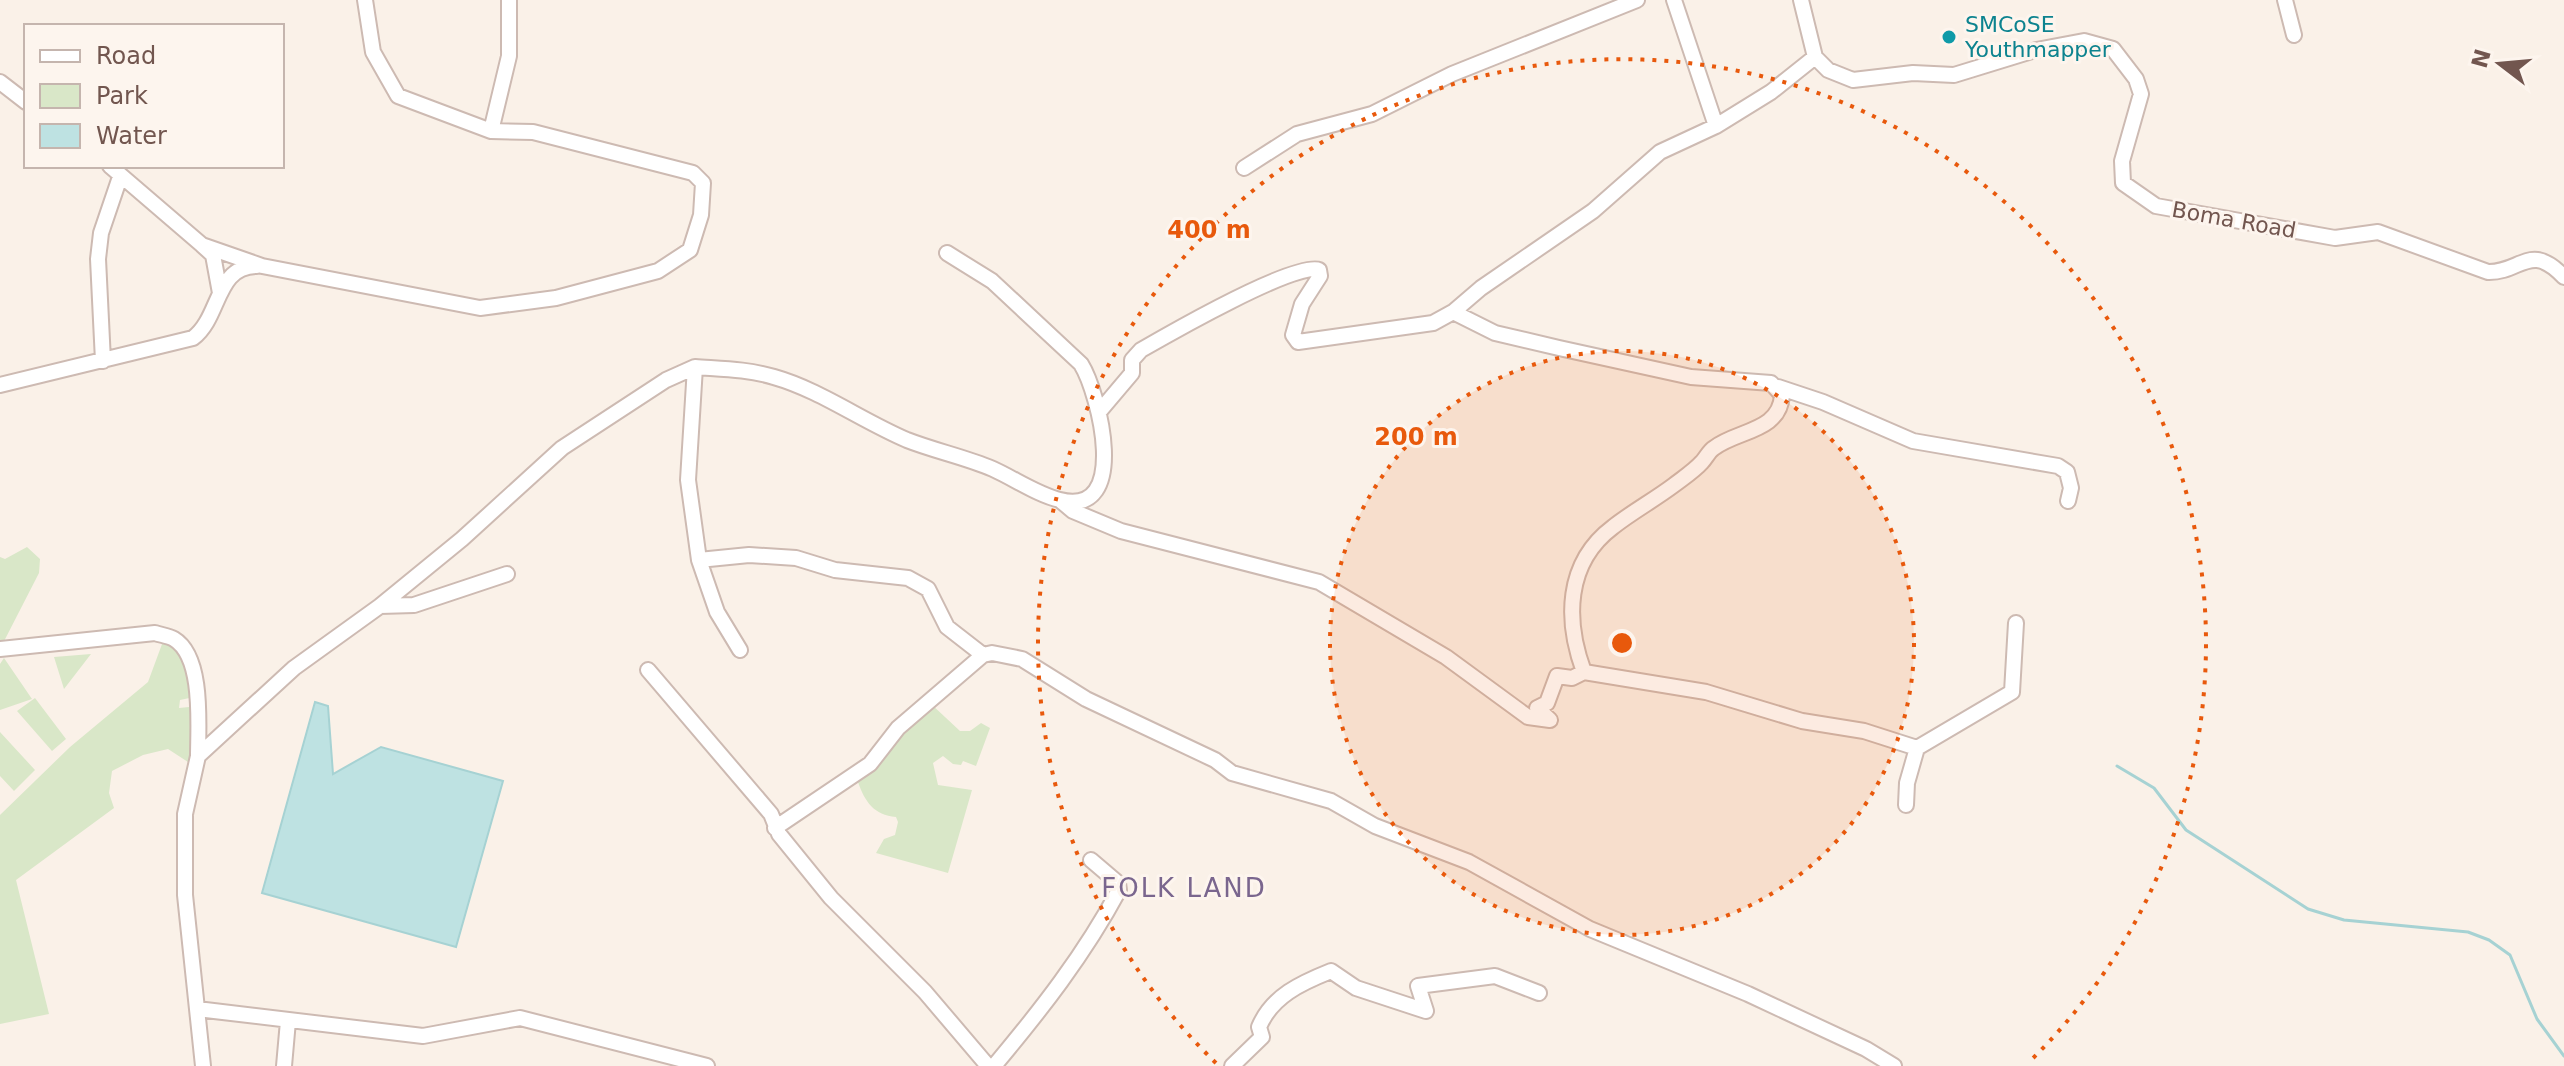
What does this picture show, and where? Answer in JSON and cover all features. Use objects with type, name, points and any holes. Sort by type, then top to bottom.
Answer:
[{"type":"street","points":[[202,245],[262,266],[480,308],[556,298],[608,286],[658,271],[690,250],[701,215],[703,183],[693,173],[533,132],[491,131],[398,96],[373,52],[365,0]]},
{"type":"street","points":[[491,131],[509,56],[509,0]]},
{"type":"street","points":[[1244,168],[1297,134],[1372,114],[1408,99],[1442,78],[1637,0]]},
{"type":"street","points":[[1674,0],[1716,126]]},
{"type":"street","points":[[1099,412],[1132,373],[1132,360],[1141,350],[1280,275],[1311,267],[1320,272],[1302,304],[1293,335],[1298,342],[1433,323],[1453,312],[1481,288],[1593,211],[1660,152],[1716,126],[1771,92],[1815,57],[1809,45],[1801,0]]},
{"type":"street","points":[[2285,0],[2294,35]]},
{"type":"street","name":"Boma Road","points":[[1815,57],[1841,77],[1866,80],[1913,73],[1954,75],[2032,51],[2084,41],[2101,44],[2113,49],[2125,63],[2141,94],[2122,161],[2123,183],[2156,206],[2335,238],[2378,232],[2488,272],[2527,258],[2556,268],[2564,277]]},
{"type":"street","points":[[0,82],[24,100]]},
{"type":"street","points":[[103,361],[98,259],[115,171],[213,255],[220,293]]},
{"type":"street","points":[[947,253],[992,281],[1081,364],[1097,397],[1104,474],[1094,492],[1082,500],[1061,501]]},
{"type":"street","points":[[0,385],[193,338],[208,324],[229,276],[244,266],[262,266]]},
{"type":"street","points":[[1453,312],[1495,333],[1559,348],[1691,377],[1758,380],[1823,402],[1913,441],[2058,466],[2067,472],[2071,488],[2068,501]]},
{"type":"street","points":[[695,367],[688,480],[699,560],[717,612],[740,650]]},
{"type":"street","points":[[198,756],[294,668],[380,606],[462,539],[562,448],[666,380],[695,367],[746,370],[777,378],[909,441],[953,453],[1121,531],[1319,582],[1446,657],[1528,717],[1550,720],[1537,708],[1547,703],[1557,676],[1572,678],[1584,672],[1706,692],[1802,721],[1864,731],[1917,748]]},
{"type":"street","points":[[1584,672],[1570,619],[1571,594],[1589,554],[1609,529],[1672,487],[1703,461],[1713,448],[1763,426],[1775,416],[1781,405],[1778,387]]},
{"type":"street","points":[[699,560],[749,555],[796,558],[835,570],[908,578],[928,589],[947,627],[983,655]]},
{"type":"street","points":[[380,606],[414,605],[507,574]]},
{"type":"street","points":[[1906,805],[1907,783],[1917,748],[2012,692],[2016,623]]},
{"type":"street","points":[[0,649],[155,633],[174,639],[190,662],[199,696],[198,756],[185,814],[188,950],[203,1066]]},
{"type":"street","points":[[775,828],[870,764],[898,728],[983,655],[992,653],[1022,659],[1086,699],[1215,760],[1232,773],[1331,801],[1375,826],[1469,862],[1601,934],[1748,994],[1894,1066]]},
{"type":"street","points":[[648,670],[771,814],[775,828],[831,898],[925,992],[988,1066]]},
{"type":"street","points":[[994,1066],[1047,1004],[1084,951],[1119,890],[1118,883],[1091,860]]},
{"type":"street","points":[[1232,1066],[1262,1037],[1259,1027],[1268,1007],[1299,984],[1331,971],[1356,988],[1426,1011],[1418,986],[1495,976],[1539,993]]},
{"type":"street","points":[[197,1009],[288,1021],[323,1021],[423,1036],[520,1018],[707,1066]]},
{"type":"street","points":[[284,1066],[288,1021]]},
{"type":"green space","points":[[27,547],[40,559],[39,573],[0,649],[0,557],[5,559]]},
{"type":"green space","points":[[165,636],[174,639],[199,696],[180,700],[179,708],[199,706],[198,756],[188,762],[168,749],[143,755],[112,771],[109,793],[114,808],[16,880],[49,1014],[0,1024],[0,815],[70,747],[148,682]]},
{"type":"green space","points":[[91,654],[64,689],[54,657]]},
{"type":"green space","points":[[4,658],[32,699],[0,710],[0,664]]},
{"type":"green space","points":[[35,698],[66,739],[52,751],[17,711]]},
{"type":"green space","points":[[930,703],[960,731],[970,731],[981,723],[990,728],[976,766],[963,761],[961,765],[953,764],[943,756],[933,763],[938,785],[972,790],[948,873],[876,853],[884,839],[895,835],[898,822],[896,817],[882,814],[871,806],[858,782],[848,778]]},
{"type":"green space","points":[[0,732],[35,770],[14,791],[0,776]]},
{"type":"water","points":[[315,702],[328,706],[333,774],[381,747],[503,781],[456,947],[262,893]]},
{"type":"waterway","points":[[2117,766],[2154,788],[2186,830],[2308,909],[2344,920],[2468,932],[2489,940],[2510,955],[2537,1019],[2564,1056]]},
{"type":"place","name":"SMCoSE Youthmapper","points":[[1949,37]]},
{"type":"district","name":"FOLK LAND","points":[[1184,888]]}]
